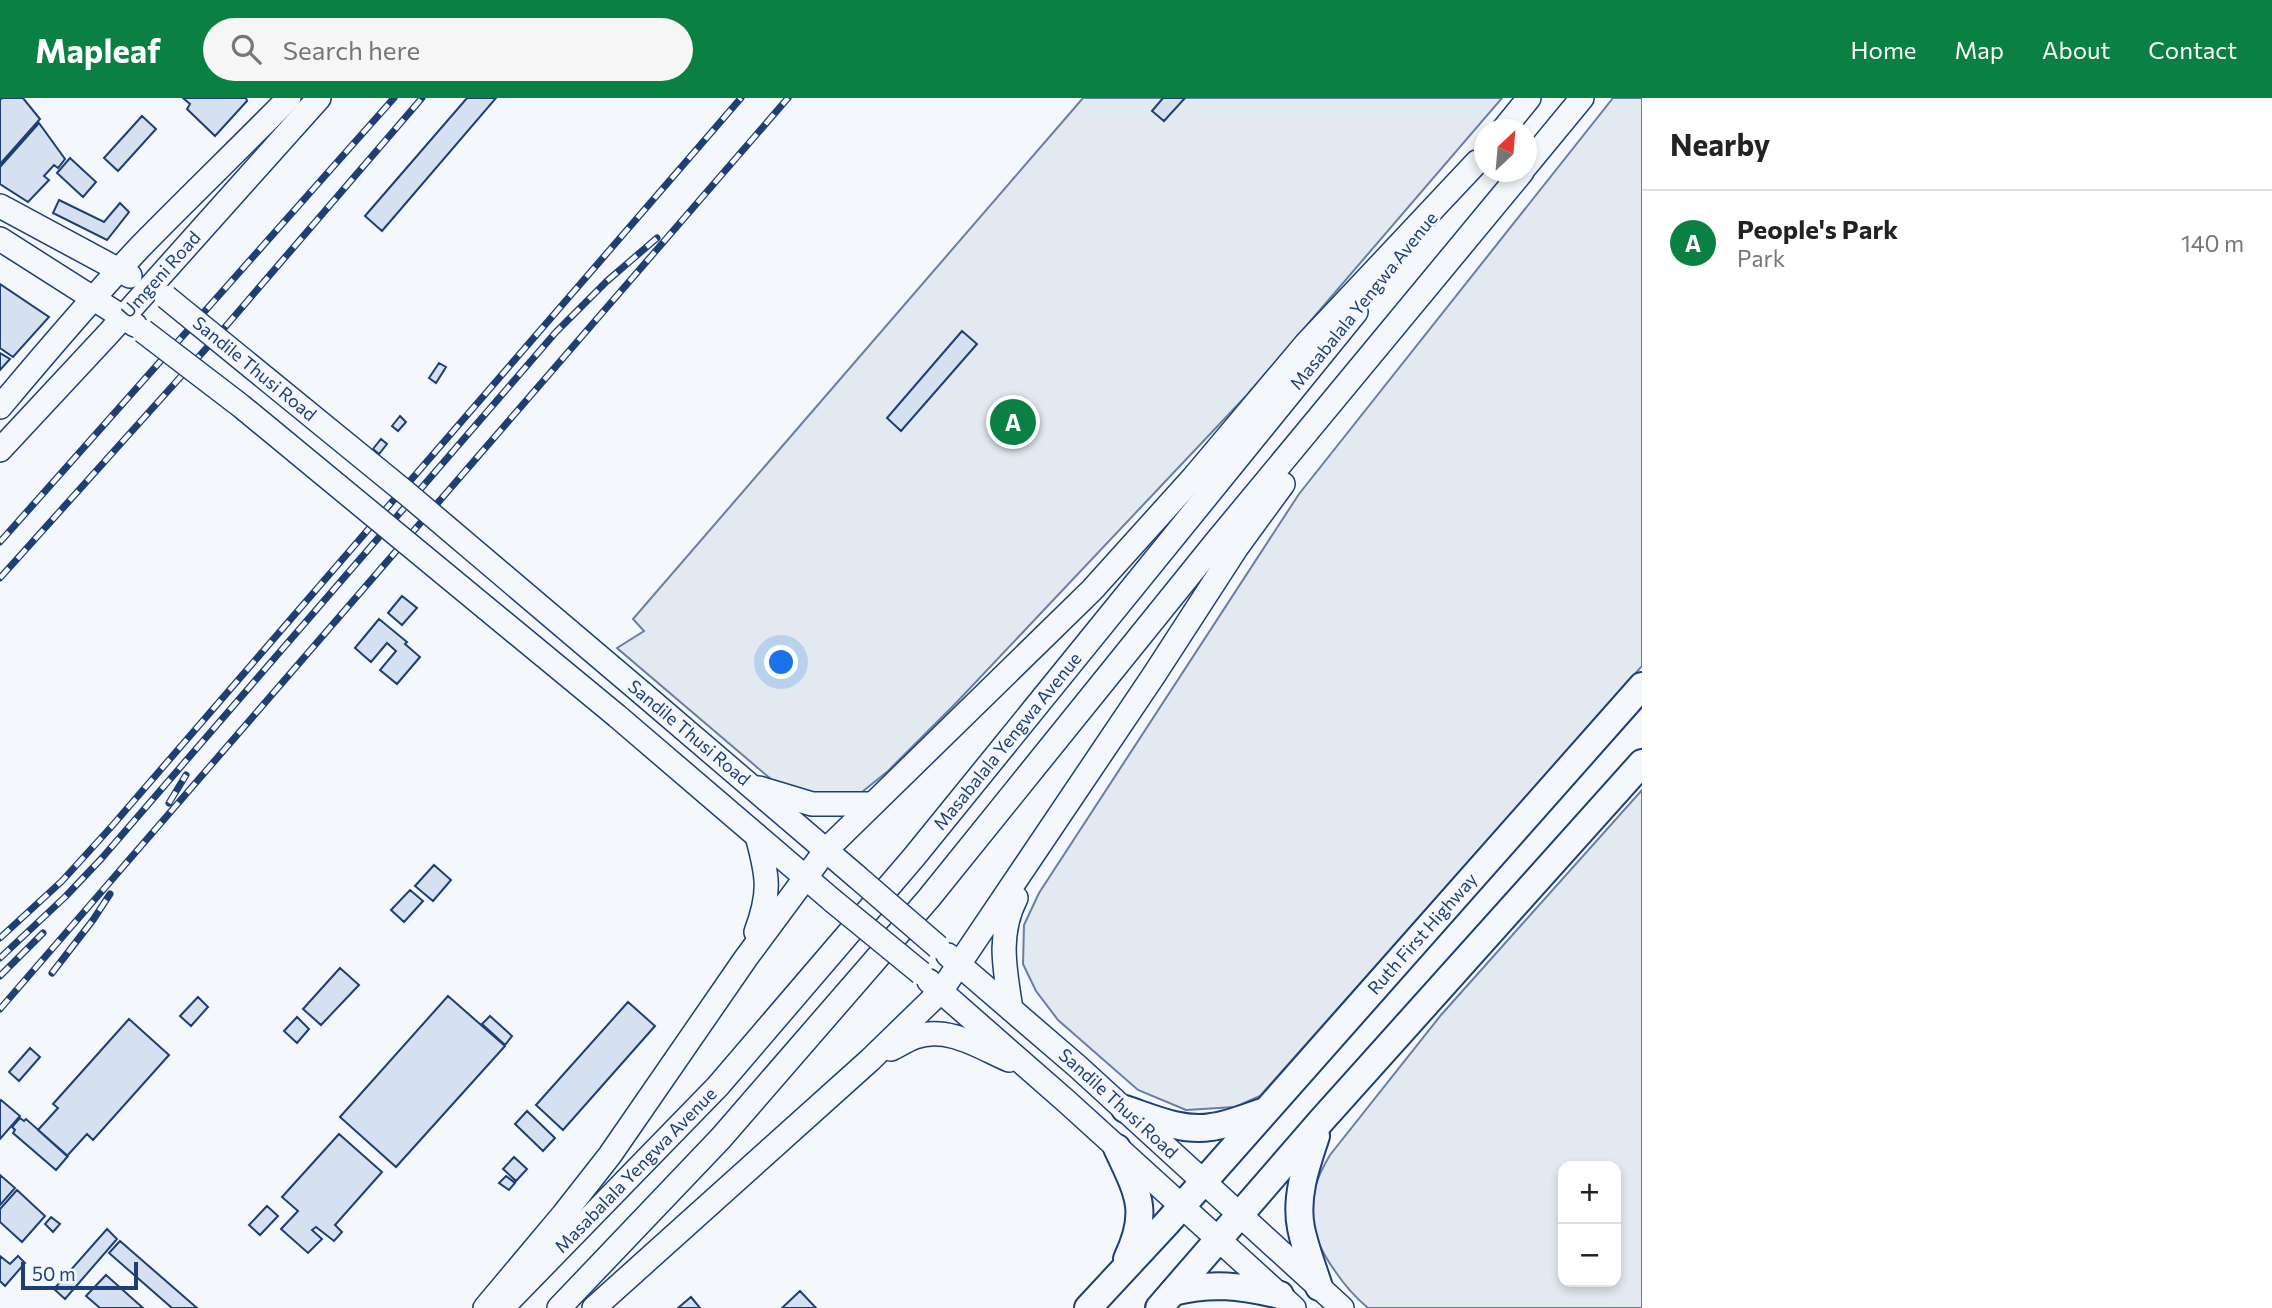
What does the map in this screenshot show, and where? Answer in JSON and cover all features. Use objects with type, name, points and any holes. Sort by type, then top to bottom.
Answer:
[{"type":"highway","name":"Ruth First Highway","points":[[1088,1308],[1181,1207],[1642,686]]},
{"type":"highway","points":[[1166,1300],[1321,1121],[1642,763]]},
{"type":"highway","points":[[1125,1109],[1194,1128],[1212,1127],[1267,1110]]},
{"type":"highway","points":[[1319,1287],[1301,1228],[1300,1204],[1304,1173],[1321,1121]]},
{"type":"highway","points":[[1117,1148],[1140,1206],[1140,1222],[1135,1241],[1118,1276]]},
{"type":"highway","points":[[1166,1300],[1195,1286],[1222,1285],[1287,1302]]},
{"type":"main road","name":"Umgeni Road","points":[[0,407],[119,270],[289,98]]},
{"type":"main road","name":"Umgeni Road","points":[[0,450],[123,317],[158,292],[319,98]]},
{"type":"main road","points":[[1512,119],[1529,98]]},
{"type":"main road","points":[[1537,154],[1582,98]]},
{"type":"main road","points":[[485,1308],[611,1155],[746,958],[825,849],[1092,590],[1193,478],[1306,345],[1474,163]]},
{"type":"main road","name":"Masabalala Yengwa Avenue","points":[[502,1308],[718,1086],[914,857],[1474,164]]},
{"type":"main road","name":"Masabalala Yengwa Avenue","points":[[559,1308],[721,1138],[929,898],[1216,542],[1514,182]]},
{"type":"main road","name":"Sandile Thusi Road","points":[[0,206],[158,292],[416,501],[1012,1009],[1342,1308]]},
{"type":"main road","name":"Sandile Thusi Road","points":[[0,239],[144,331],[241,406],[617,716],[921,973],[1287,1302]]},
{"type":"main road","points":[[594,1308],[870,1060],[941,991],[1237,547],[1439,275]]},
{"type":"main road","points":[[749,785],[812,804],[870,804]]},
{"type":"main road","points":[[1012,1009],[1003,943],[1006,923],[1011,908],[1060,815]]},
{"type":"main road","points":[[746,958],[767,898],[767,874],[757,836]]},
{"type":"main road","points":[[870,1060],[915,1037],[940,1034],[967,1042],[1031,1070]]},
{"type":"shaded area","points":[[1083,98],[1502,98],[1484,119],[1474,119],[1474,131],[1246,396],[956,703],[888,771],[857,796],[817,797],[779,786],[617,648],[644,631],[633,619]]},
{"type":"shaded area","points":[[1613,98],[1642,98],[1642,666],[1260,1096],[1235,1107],[1186,1110],[1138,1090],[1058,1020],[1036,991],[1023,964],[1024,925],[1039,893],[1299,494]]},
{"type":"shaded area","points":[[1642,790],[1642,1308],[1368,1308],[1350,1291],[1335,1271],[1313,1228],[1311,1214],[1315,1186],[1330,1155],[1441,1015]]},
{"type":"building","points":[[23,98],[40,119],[0,164],[0,100]]},
{"type":"building","points":[[183,98],[246,98],[247,101],[215,136],[187,109],[190,104]]},
{"type":"building","points":[[467,98],[496,98],[382,231],[365,216]]},
{"type":"building","points":[[1163,98],[1185,98],[1164,121],[1152,111]]},
{"type":"building","points":[[142,116],[156,129],[118,171],[104,158]]},
{"type":"building","points":[[39,123],[65,159],[58,168],[54,165],[44,176],[49,180],[28,202],[0,184],[0,167]]},
{"type":"building","points":[[70,158],[96,182],[83,197],[57,173]]},
{"type":"building","points":[[59,200],[104,222],[120,203],[129,212],[107,240],[53,213]]},
{"type":"building","points":[[0,284],[49,317],[13,357],[0,348]]},
{"type":"building","points":[[962,331],[977,344],[901,431],[887,418]]},
{"type":"building","points":[[0,353],[10,359],[0,370]]},
{"type":"building","points":[[439,363],[446,367],[436,383],[429,378]]},
{"type":"building","points":[[400,416],[406,422],[398,431],[392,426]]},
{"type":"building","points":[[381,439],[387,444],[379,454],[373,449]]},
{"type":"building","points":[[402,596],[417,608],[402,625],[388,613]]},
{"type":"building","points":[[379,619],[407,642],[405,644],[420,657],[397,684],[380,670],[396,651],[387,643],[371,662],[355,648]]},
{"type":"building","points":[[434,865],[451,880],[433,901],[415,886]]},
{"type":"building","points":[[410,890],[423,901],[404,922],[391,910]]},
{"type":"building","points":[[340,968],[359,985],[321,1025],[303,1009]]},
{"type":"building","points":[[448,996],[505,1046],[396,1167],[340,1117]]},
{"type":"building","points":[[198,997],[208,1007],[191,1026],[180,1016]]},
{"type":"building","points":[[628,1002],[655,1026],[563,1130],[536,1105]]},
{"type":"building","points":[[490,1016],[512,1036],[505,1045],[482,1024]]},
{"type":"building","points":[[297,1017],[309,1029],[297,1043],[284,1031]]},
{"type":"building","points":[[129,1019],[169,1055],[93,1140],[87,1134],[67,1156],[38,1130],[58,1108],[53,1104]]},
{"type":"building","points":[[30,1048],[40,1057],[19,1081],[9,1072]]},
{"type":"building","points":[[1,1100],[20,1116],[0,1139],[0,1102]]},
{"type":"building","points":[[527,1111],[555,1138],[543,1151],[515,1124]]},
{"type":"building","points":[[20,1118],[24,1121],[26,1119],[68,1156],[56,1170],[13,1133],[15,1130],[12,1127]]},
{"type":"building","points":[[339,1134],[382,1172],[335,1225],[342,1232],[334,1241],[316,1227],[312,1230],[322,1239],[308,1253],[281,1229],[298,1211],[282,1197]]},
{"type":"building","points":[[514,1157],[527,1169],[516,1181],[503,1169]]},
{"type":"building","points":[[0,1175],[15,1188],[0,1205]]},
{"type":"building","points":[[506,1176],[515,1183],[509,1190],[499,1183]]},
{"type":"building","points":[[17,1190],[45,1216],[22,1242],[0,1222],[0,1209]]},
{"type":"building","points":[[267,1206],[278,1216],[260,1235],[249,1225]]},
{"type":"building","points":[[51,1217],[60,1224],[53,1232],[45,1224]]},
{"type":"building","points":[[107,1229],[117,1239],[65,1299],[54,1289]]},
{"type":"building","points":[[120,1241],[197,1308],[172,1308],[109,1253]]},
{"type":"building","points":[[0,1256],[10,1264],[18,1256],[25,1263],[5,1286],[0,1281]]},
{"type":"building","points":[[106,1275],[143,1308],[100,1308],[86,1296]]},
{"type":"building","points":[[800,1291],[816,1308],[782,1308]]},
{"type":"building","points":[[691,1297],[700,1308],[678,1308]]},
{"type":"railway","points":[[0,542],[394,98]]},
{"type":"railway","points":[[0,578],[220,333],[422,98]]},
{"type":"railway","points":[[0,938],[62,881],[112,826],[741,98]]},
{"type":"railway","points":[[0,1009],[788,98]]},
{"type":"railway","points":[[0,958],[102,858],[556,332],[607,281],[657,238]]},
{"type":"railway","points":[[169,803],[186,775]]},
{"type":"railway","points":[[52,973],[110,894]]},
{"type":"railway","points":[[0,976],[43,933]]},
{"type":"place","name":"People's Park","points":[[1013,422]]}]
